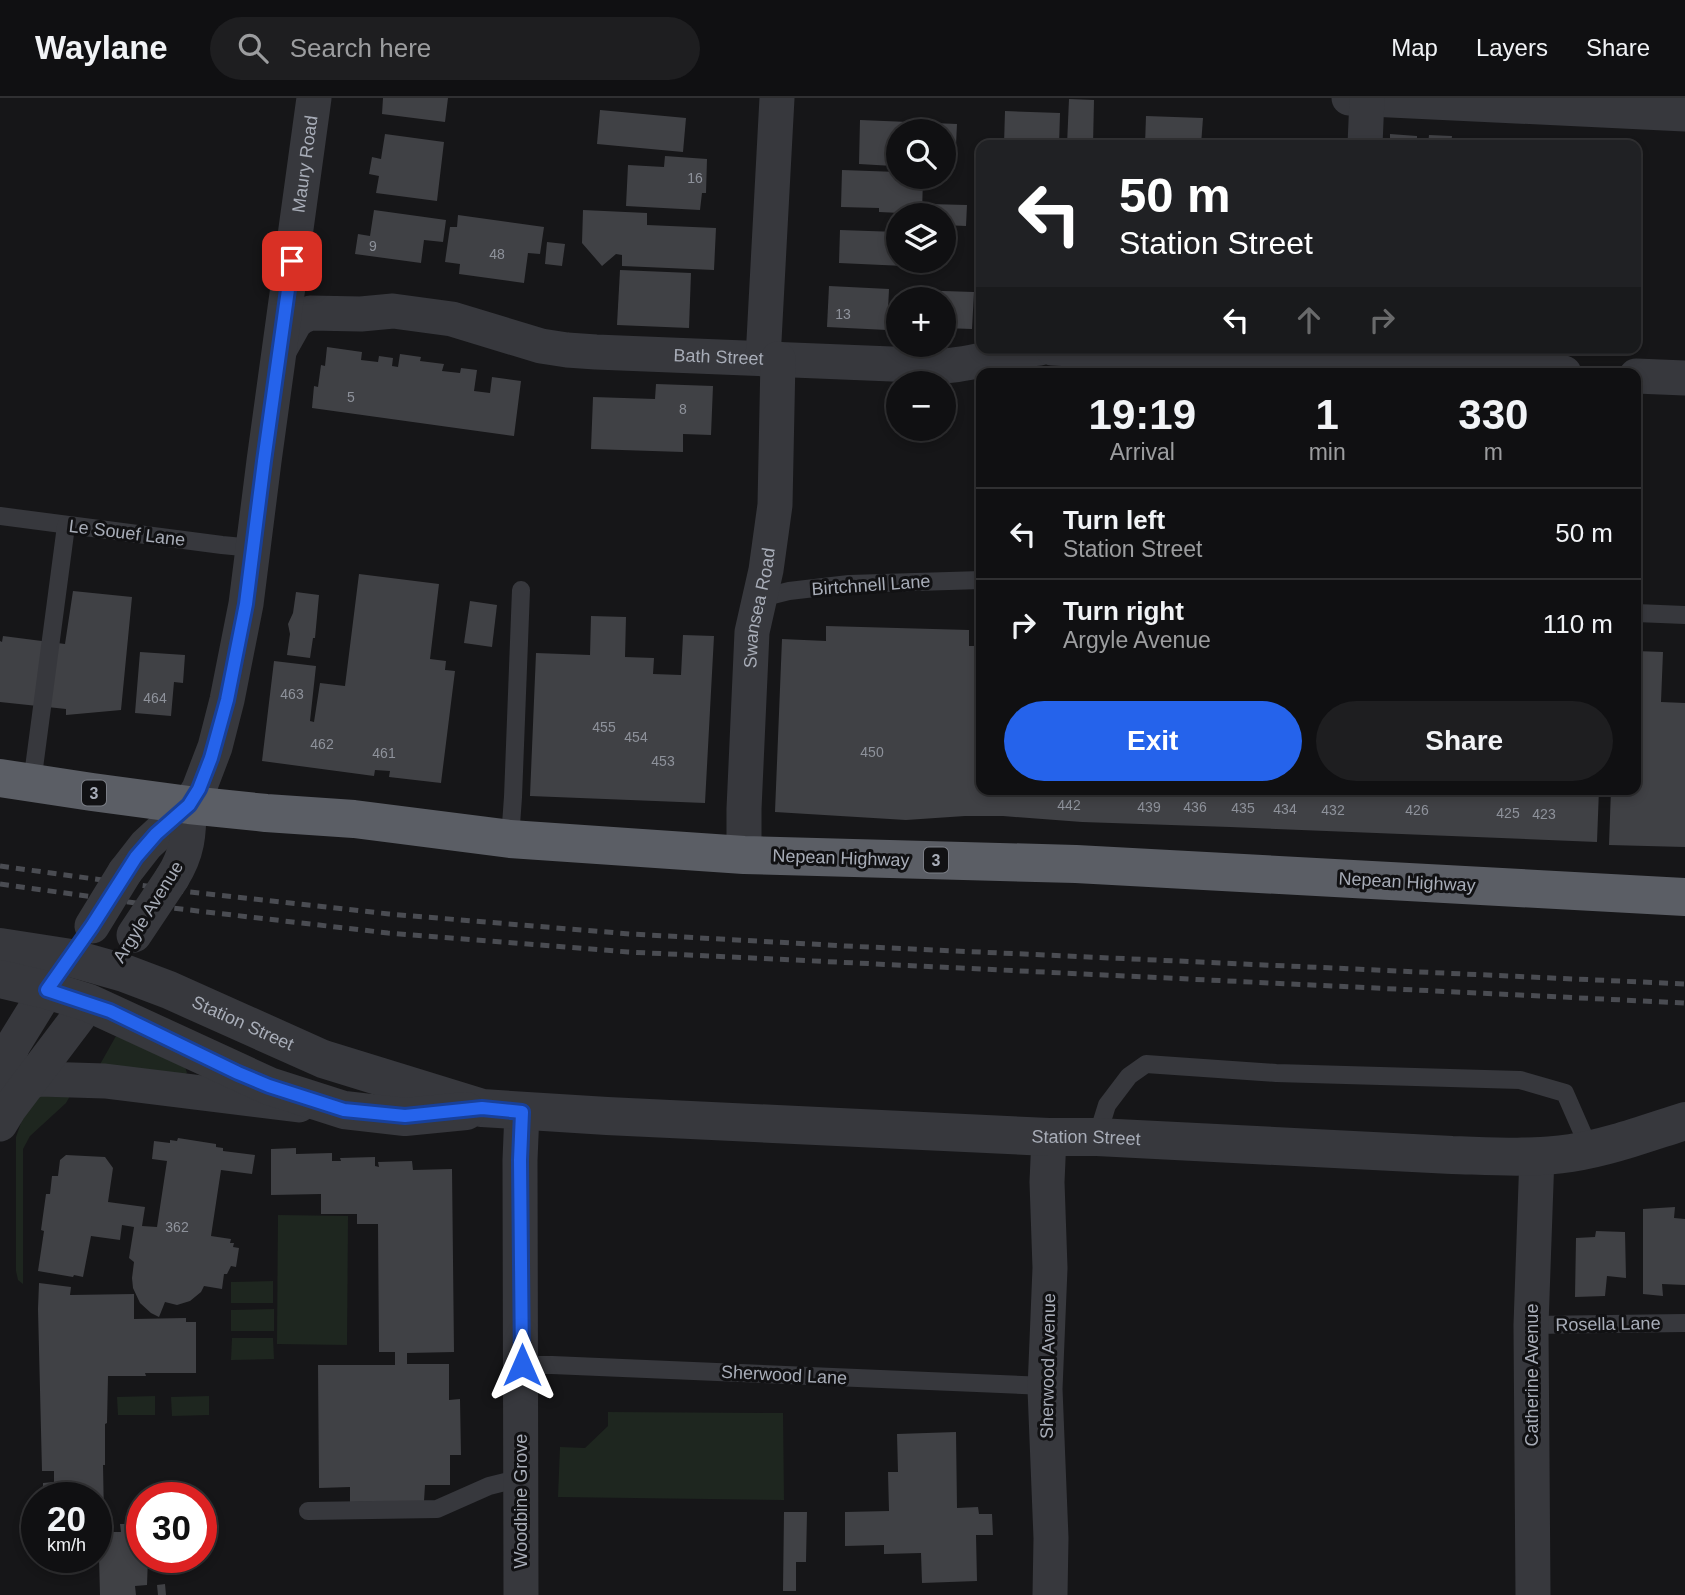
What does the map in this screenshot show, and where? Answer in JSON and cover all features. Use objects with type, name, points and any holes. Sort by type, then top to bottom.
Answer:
[{"type":"highway","name":"Nepean Highway","points":[[16,781],[189,805],[354,818],[510,839],[744,855],[1076,864],[1685,897]]},
{"type":"street","name":"Maury Road","points":[[189,805],[199,789],[211,758],[227,700],[246,604],[314,98]]},
{"type":"street","name":"Swansea Road","points":[[744,855],[752,632],[761,598],[775,505],[771,359],[777,98]]},
{"type":"street","points":[[1349,98],[1685,114]]},
{"type":"street","points":[[1365,140],[1367,98]]},
{"type":"street","name":"Bath Street","points":[[286,300],[298,291],[317,288],[351,295],[399,311],[452,319],[558,349],[953,366],[1007,354]]},
{"type":"street","name":"Bath Street","points":[[279,352],[293,326],[304,315],[399,311]]},
{"type":"street","points":[[1282,354],[1358,356],[1503,368]]},
{"type":"street","points":[[1641,376],[1685,378]]},
{"type":"street","name":"Argyle Avenue","points":[[0,1096],[6,1062],[13,1045],[47,990],[71,958],[125,872],[146,845],[189,805]]},
{"type":"street","name":"Argyle Avenue","points":[[0,1124],[89,1003],[172,878],[186,849],[189,805]]},
{"type":"street","name":"Station Street","points":[[0,947],[71,958],[112,970],[169,990],[323,1059],[482,1108],[1452,1155],[1569,1154],[1618,1143],[1685,1121]]},
{"type":"street","name":"Station Street","points":[[0,979],[89,1003],[269,1086],[344,1110],[405,1116],[482,1108]]},
{"type":"street","points":[[32,1081],[105,1081],[344,1110]]},
{"type":"street","name":"Woodbine Grove","points":[[521,1595],[522,1112]]},
{"type":"street","name":"Sherwood Avenue","points":[[1049,1137],[1047,1182],[1050,1268],[1046,1386],[1050,1595]]},
{"type":"street","name":"Catherine Avenue","points":[[1532,1595],[1531,1325],[1537,1155]]},
{"type":"lane","name":"Le Souef Lane","points":[[0,516],[253,548]]},
{"type":"lane","points":[[16,781],[66,526]]},
{"type":"lane","name":"Birtchnell Lane","points":[[761,598],[789,591],[849,584],[976,580]]},
{"type":"lane","points":[[510,839],[521,590]]},
{"type":"lane","points":[[1641,613],[1685,615]]},
{"type":"lane","points":[[1097,1137],[1107,1105],[1129,1076],[1146,1065],[1276,1073],[1520,1080],[1565,1093],[1590,1150]]},
{"type":"lane","name":"Rosella Lane","points":[[1531,1325],[1685,1323]]},
{"type":"lane","name":"Sherwood Lane","points":[[522,1365],[1046,1386]]},
{"type":"lane","points":[[308,1511],[437,1509],[489,1486],[521,1478]]},
{"type":"shaded area","points":[[116,1036],[185,1067],[187,1073],[180,1077],[98,1068]]},
{"type":"shaded area","points":[[42,1094],[70,1096],[66,1103],[30,1136],[23,1149],[23,1284],[18,1280],[16,1271],[16,1137],[24,1114]]},
{"type":"shaded area","points":[[278,1215],[348,1216],[347,1345],[277,1344]]},
{"type":"shaded area","points":[[273,1281],[273,1303],[231,1303],[231,1282]]},
{"type":"shaded area","points":[[274,1309],[274,1331],[231,1331],[231,1310]]},
{"type":"shaded area","points":[[232,1338],[273,1338],[274,1359],[231,1360]]},
{"type":"shaded area","points":[[155,1396],[155,1415],[118,1415],[117,1397]]},
{"type":"shaded area","points":[[209,1396],[209,1415],[172,1416],[171,1397]]},
{"type":"shaded area","points":[[608,1412],[783,1413],[784,1500],[558,1497],[560,1447],[585,1448],[608,1426]]},
{"type":"building","points":[[383,98],[448,98],[445,122],[382,114]]},
{"type":"building","points":[[1069,99],[1094,100],[1093,140],[1067,140]]},
{"type":"building","points":[[600,110],[686,118],[683,152],[597,144]]},
{"type":"building","points":[[1005,111],[1060,113],[1059,140],[1004,140]]},
{"type":"building","points":[[1146,116],[1203,118],[1201,140],[1145,140]]},
{"type":"building","points":[[860,120],[886,121],[886,166],[859,164]]},
{"type":"building","points":[[385,134],[444,142],[437,201],[376,193],[379,176],[369,174],[372,157],[381,159]]},
{"type":"building","points":[[1390,134],[1417,136],[1417,140],[1390,140]]},
{"type":"building","points":[[1429,135],[1452,136],[1452,140],[1428,140]]},
{"type":"building","points":[[665,156],[707,159],[706,193],[702,193],[700,210],[626,206],[628,165],[664,167]]},
{"type":"building","points":[[842,170],[886,172],[886,189],[923,189],[922,203],[886,203],[886,212],[879,212],[879,208],[841,207]]},
{"type":"building","points":[[956,205],[967,205],[966,226],[956,226]]},
{"type":"building","points":[[374,210],[446,220],[443,242],[424,240],[421,263],[355,254],[358,234],[370,236]]},
{"type":"building","points":[[583,210],[647,213],[647,225],[716,228],[714,270],[622,266],[622,255],[616,254],[602,266],[582,243]]},
{"type":"building","points":[[458,215],[544,227],[540,254],[528,253],[524,283],[459,274],[460,264],[445,262],[450,227],[457,227]]},
{"type":"building","points":[[840,230],[886,232],[886,265],[839,263]]},
{"type":"building","points":[[547,242],[565,244],[562,266],[545,264]]},
{"type":"building","points":[[620,270],[691,273],[689,328],[617,325]]},
{"type":"building","points":[[829,286],[886,289],[886,330],[827,327]]},
{"type":"building","points":[[956,291],[974,292],[972,329],[956,328]]},
{"type":"building","points":[[327,347],[362,352],[361,360],[378,362],[379,356],[393,358],[392,366],[398,367],[400,354],[421,357],[420,361],[444,364],[442,371],[460,373],[461,368],[477,370],[474,391],[490,393],[492,377],[521,381],[514,436],[312,408],[314,386],[318,387],[321,365],[325,366]]},
{"type":"building","points":[[656,384],[713,386],[711,435],[683,434],[683,452],[591,449],[593,397],[655,399]]},
{"type":"building","points":[[359,574],[439,584],[430,659],[446,661],[445,670],[455,671],[441,783],[389,777],[390,771],[375,770],[374,776],[262,761],[274,661],[316,666],[310,721],[314,722],[320,683],[345,686]]},
{"type":"building","points":[[73,591],[132,597],[121,710],[66,715],[66,709],[0,702],[0,641],[2,642],[3,636],[65,644]]},
{"type":"building","points":[[296,592],[319,595],[315,638],[310,658],[287,655],[290,634],[288,624],[293,613]]},
{"type":"building","points":[[470,601],[497,605],[492,647],[464,643]]},
{"type":"building","points":[[591,616],[626,617],[625,657],[654,658],[653,674],[681,675],[683,635],[714,636],[705,803],[530,796],[536,653],[590,655]]},
{"type":"building","points":[[826,626],[969,630],[969,646],[976,646],[976,795],[1599,795],[1597,842],[1082,822],[1003,816],[906,820],[775,812],[782,639],[826,641]]},
{"type":"building","points":[[1641,651],[1663,652],[1661,702],[1685,703],[1685,847],[1609,845],[1611,795],[1641,795]]},
{"type":"building","points":[[140,652],[185,655],[183,683],[174,682],[171,716],[135,713]]},
{"type":"building","points":[[178,1138],[216,1144],[216,1147],[223,1148],[223,1151],[255,1155],[252,1174],[221,1170],[211,1236],[231,1239],[233,1247],[239,1248],[236,1267],[231,1266],[227,1274],[224,1274],[222,1289],[204,1286],[190,1301],[177,1305],[165,1302],[159,1317],[151,1313],[140,1303],[133,1288],[134,1262],[129,1258],[134,1227],[122,1225],[120,1240],[91,1236],[83,1277],[38,1271],[46,1194],[50,1194],[52,1176],[58,1176],[60,1160],[66,1155],[105,1157],[113,1168],[108,1202],[145,1207],[142,1226],[157,1227],[167,1161],[152,1159],[154,1141],[170,1143],[170,1140],[177,1141]]},
{"type":"building","points":[[296,1148],[296,1154],[332,1153],[332,1161],[341,1161],[340,1158],[375,1157],[375,1166],[379,1167],[378,1162],[412,1161],[413,1170],[452,1169],[454,1352],[407,1353],[407,1364],[449,1364],[449,1400],[460,1399],[461,1455],[450,1455],[450,1485],[425,1485],[424,1501],[350,1502],[350,1487],[319,1488],[318,1365],[395,1365],[395,1352],[379,1352],[378,1224],[357,1224],[357,1214],[321,1214],[321,1194],[271,1195],[271,1149]]},
{"type":"building","points":[[1675,1207],[1674,1218],[1685,1219],[1685,1285],[1662,1284],[1663,1296],[1643,1294],[1643,1209]]},
{"type":"building","points":[[1596,1231],[1625,1232],[1626,1278],[1607,1276],[1605,1296],[1575,1297],[1576,1238],[1595,1237]]},
{"type":"building","points":[[39,1283],[71,1287],[70,1295],[134,1294],[134,1319],[186,1318],[186,1322],[196,1322],[196,1373],[108,1376],[103,1482],[54,1482],[54,1471],[42,1471]]},
{"type":"building","points":[[956,1432],[957,1508],[978,1507],[979,1514],[992,1514],[993,1535],[976,1535],[977,1581],[922,1583],[921,1553],[884,1554],[884,1545],[845,1546],[845,1512],[889,1511],[888,1472],[898,1472],[897,1434]]},
{"type":"building","points":[[784,1512],[807,1512],[806,1562],[796,1562],[796,1591],[783,1591]]},
{"type":"building","points":[[120,1524],[126,1524],[126,1573],[147,1573],[147,1585],[135,1586],[136,1595],[100,1595],[99,1573],[112,1573],[112,1532],[121,1532]]},
{"type":"building","points":[[165,1584],[166,1595],[158,1595],[157,1585]]},
{"type":"railway","points":[[0,866],[182,891],[389,914],[630,934],[1685,984]]},
{"type":"railway","points":[[0,884],[172,908],[388,933],[628,952],[1685,1003]]},
{"type":"route","points":[[292,261],[246,604],[227,700],[211,758],[199,789],[189,805],[156,834],[136,857],[71,958],[47,990],[110,1011],[269,1086],[344,1110],[388,1116],[444,1114],[482,1108],[522,1112],[522,1365]]}]
